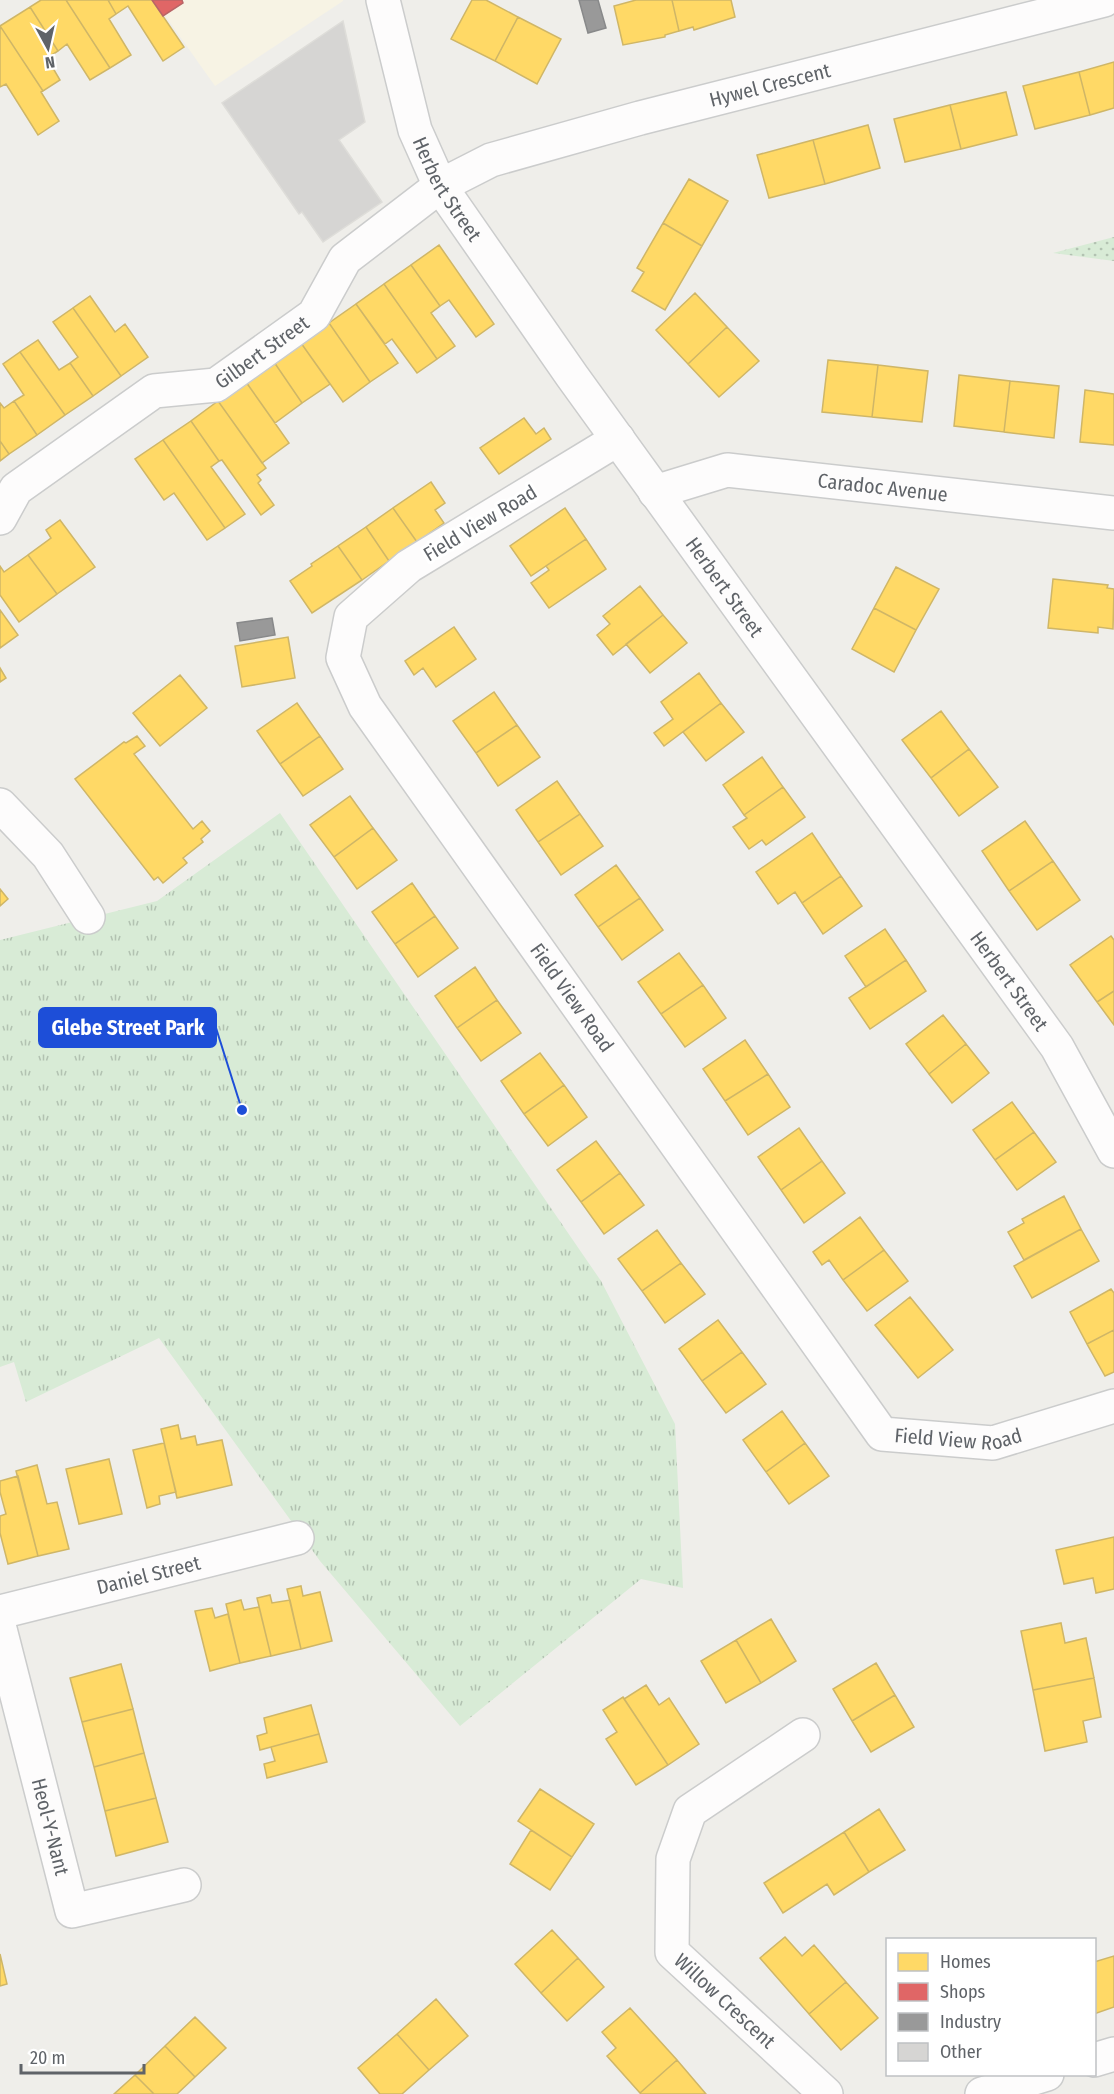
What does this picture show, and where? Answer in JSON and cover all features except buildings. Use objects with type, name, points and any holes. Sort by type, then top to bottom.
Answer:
[{"type":"street","name":"Herbert Street","points":[[383,0],[415,130],[440,186],[655,492],[1057,1047],[1114,1151]]},
{"type":"street","name":"Hywel Crescent","points":[[440,186],[491,160],[640,118],[1104,0]]},
{"type":"street","name":"Gilbert Street","points":[[0,518],[16,489],[154,391],[216,385],[314,315],[345,259],[440,186]]},
{"type":"street","name":"Field View Road","points":[[618,439],[409,566],[351,617],[344,658],[365,706],[882,1434],[993,1443],[1114,1406]]},
{"type":"street","name":"Caradoc Avenue","points":[[655,492],[727,470],[1114,513]]},
{"type":"street","points":[[0,805],[48,855],[88,917]]},
{"type":"street","name":"Daniel Street","points":[[0,1612],[297,1538]]},
{"type":"street","name":"Heol-Y-Nant","points":[[0,1629],[72,1911],[184,1885]]},
{"type":"street","name":"Willow Crescent","points":[[803,1735],[690,1811],[673,1859],[672,1952],[826,2094]]},
{"type":"street","points":[[1096,2060],[1114,2054]]},
{"type":"street","points":[[982,2094],[1040,2076]]},
{"type":"shaded area","points":[[154,0],[343,0],[343,1],[215,86]]},
{"type":"green space","points":[[1114,237],[1114,261],[1053,253]]},
{"type":"green space","points":[[280,813],[601,1281],[675,1424],[683,1588],[641,1579],[460,1726],[320,1561],[159,1338],[26,1402],[14,1362],[0,1367],[0,940],[157,901]]},
{"type":"place","name":"Glebe Street Park","points":[[242,1110]]}]
